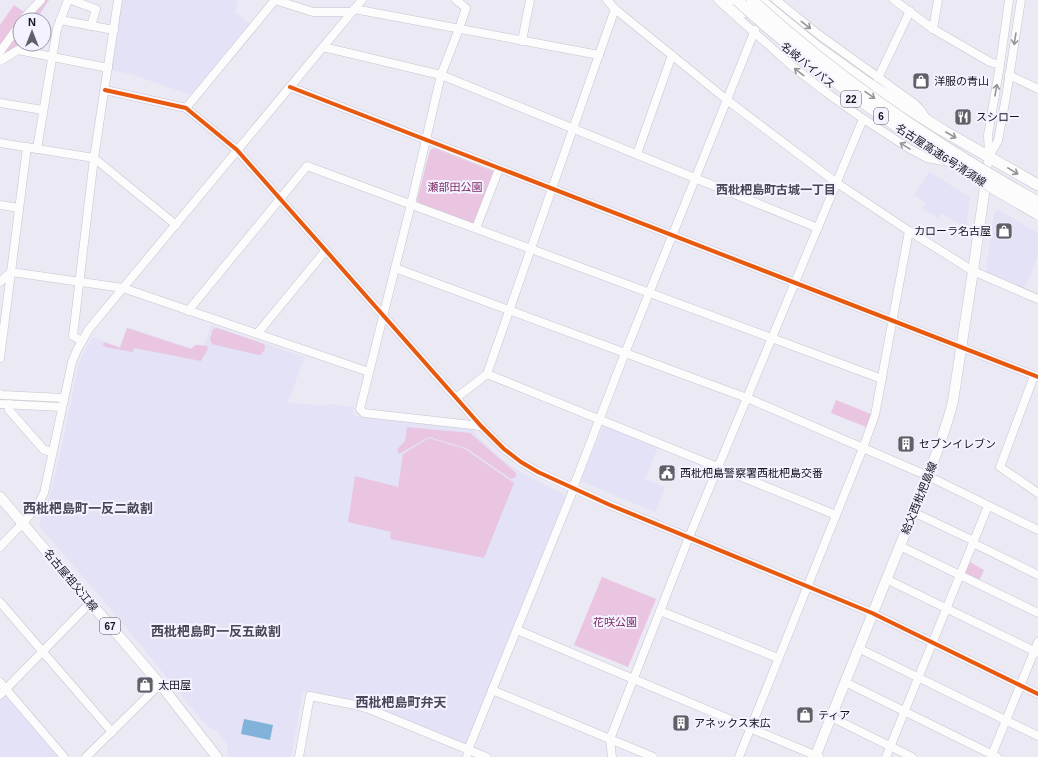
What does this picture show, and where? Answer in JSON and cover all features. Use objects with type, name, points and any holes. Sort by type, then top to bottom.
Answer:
[{"type":"highway","name":"名岐バイパス","points":[[728,0],[843,94],[872,114],[955,163],[1038,208]]},
{"type":"highway","name":"名古屋高速6号清須線","points":[[737,0],[797,52],[844,89],[890,122],[950,162],[1038,214]]},
{"type":"highway","name":"名古屋高速6号清須線","points":[[752,0],[803,44],[850,81],[895,113],[949,149],[1038,202]]},
{"type":"highway","name":"名岐バイパス","points":[[760,0],[817,47],[854,73],[927,120],[1035,182]]},
{"type":"main road","name":"給父西枇杷島線","points":[[815,757],[943,438],[953,401],[986,180]]},
{"type":"main road","name":"名古屋祖父江線","points":[[0,497],[160,684],[217,757]]},
{"type":"street","points":[[28,12],[36,0]]},
{"type":"street","points":[[30,12],[41,0]]},
{"type":"street","points":[[37,149],[57,29],[70,0],[96,9],[91,26]]},
{"type":"street","points":[[82,341],[73,336],[94,158],[118,0]]},
{"type":"street","points":[[186,108],[275,0],[313,12],[357,5],[459,29],[599,55]]},
{"type":"street","points":[[456,0],[466,8],[441,75],[411,204],[360,409],[364,413],[482,426]]},
{"type":"street","points":[[522,41],[530,0]]},
{"type":"street","points":[[607,0],[615,9],[727,100],[836,183],[908,231],[973,270],[1038,299]]},
{"type":"street","points":[[718,0],[792,66],[864,119],[910,149],[927,158],[955,163]]},
{"type":"street","points":[[776,0],[818,34],[915,104],[927,120]]},
{"type":"street","points":[[894,0],[933,28],[990,62],[1000,65]]},
{"type":"street","points":[[933,28],[938,0]]},
{"type":"street","points":[[986,180],[989,156],[988,135],[1010,0]]},
{"type":"street","points":[[989,156],[998,141],[1021,0]]},
{"type":"street","points":[[0,547],[40,502],[46,484],[72,362],[76,350],[89,329],[290,88],[357,5]]},
{"type":"street","points":[[456,398],[487,374],[615,9]]},
{"type":"street","points":[[878,78],[910,11]]},
{"type":"street","points":[[60,20],[114,30]]},
{"type":"street","points":[[468,753],[649,292],[754,31]]},
{"type":"street","points":[[0,52],[12,35]]},
{"type":"street","points":[[323,47],[441,75],[818,228]]},
{"type":"street","points":[[0,61],[18,50],[108,68]]},
{"type":"street","points":[[637,154],[672,55]]},
{"type":"street","points":[[1009,75],[1038,90]]},
{"type":"street","points":[[290,88],[1036,376],[1000,467],[1038,493]]},
{"type":"street","points":[[105,90],[186,108],[237,150],[456,398],[504,449],[521,462],[538,472],[610,504],[872,613],[1038,694]]},
{"type":"street","points":[[0,103],[43,110]]},
{"type":"street","points":[[612,757],[610,739],[660,610],[718,467],[864,119]]},
{"type":"street","points":[[0,143],[94,158],[176,225]]},
{"type":"street","points":[[0,358],[27,147]]},
{"type":"street","points":[[188,311],[307,166],[882,379]]},
{"type":"street","points":[[476,228],[499,168]]},
{"type":"street","points":[[0,205],[19,208]]},
{"type":"street","points":[[739,757],[875,415],[908,231]]},
{"type":"street","points":[[257,334],[326,250]]},
{"type":"street","points":[[395,268],[747,398],[928,476],[1038,530]]},
{"type":"street","points":[[11,272],[123,288],[369,372]]},
{"type":"street","points":[[0,282],[11,272]]},
{"type":"street","points":[[487,374],[836,515]]},
{"type":"street","points":[[0,394],[64,398]]},
{"type":"street","points":[[0,404],[62,407]]},
{"type":"street","points":[[9,404],[9,410],[44,450],[52,452]]},
{"type":"street","points":[[886,757],[988,506]]},
{"type":"street","points":[[913,512],[1038,575]]},
{"type":"street","points":[[900,546],[1038,613]]},
{"type":"street","points":[[886,579],[1036,652]]},
{"type":"street","points":[[0,602],[112,732]]},
{"type":"street","points":[[3,692],[90,603]]},
{"type":"street","points":[[660,610],[778,658]]},
{"type":"street","points":[[517,630],[815,757]]},
{"type":"street","points":[[845,682],[994,756],[1020,686],[1036,652],[1038,642]]},
{"type":"street","points":[[858,648],[1038,736]]},
{"type":"street","points":[[0,682],[3,692],[64,757]]},
{"type":"street","points":[[91,755],[160,684]]},
{"type":"street","points":[[492,690],[653,757]]},
{"type":"street","points":[[299,757],[310,696],[369,709],[468,753],[486,757]]},
{"type":"street","points":[[830,717],[912,757]]},
{"type":"shaded area","points":[[120,0],[238,0],[235,12],[250,24],[191,95],[131,74],[111,70]]},
{"type":"shaded area","points":[[929,172],[970,197],[966,228],[942,213],[938,218],[923,209],[926,203],[914,195]]},
{"type":"shaded area","points":[[998,210],[1038,233],[1038,255],[1024,289],[987,274],[986,270],[994,213]]},
{"type":"shaded area","points":[[211,325],[304,357],[288,403],[327,406],[327,404],[354,407],[352,415],[363,418],[366,416],[472,429],[483,442],[508,464],[565,495],[566,498],[466,746],[365,704],[303,691],[291,757],[229,757],[227,744],[217,731],[205,724],[110,608],[40,527],[41,514],[49,497],[55,476],[78,366],[93,337],[120,347],[127,327],[191,348],[196,344],[204,345]]},
{"type":"shaded area","points":[[608,426],[658,447],[645,479],[665,487],[655,512],[583,482],[581,479],[603,427]]},
{"type":"shaded area","points":[[4,696],[7,696],[59,757],[0,757],[0,700]]},
{"type":"green space","points":[[44,0],[49,0],[41,12],[33,12]]},
{"type":"green space","points":[[14,5],[24,12],[12,12],[12,30],[0,47],[0,25]]},
{"type":"green space","points":[[12,40],[12,51],[0,57]]},
{"type":"green space","name":"瀬部田公園","points":[[434,148],[493,171],[494,173],[477,222],[473,224],[420,204],[417,200],[430,150]]},
{"type":"green space","points":[[127,328],[191,349],[196,345],[207,346],[208,348],[201,361],[134,348],[133,352],[105,347],[103,345],[104,342],[120,348]]},
{"type":"green space","points":[[217,328],[264,344],[264,350],[260,355],[212,344],[210,339],[213,329]]},
{"type":"green space","points":[[836,400],[871,414],[866,427],[831,413]]},
{"type":"green space","points":[[407,427],[470,433],[516,473],[516,477],[511,479],[466,448],[429,437],[399,454],[397,450],[405,441]]},
{"type":"green space","points":[[429,438],[465,449],[514,483],[484,558],[390,539],[391,532],[348,522],[355,476],[398,487],[403,454]]},
{"type":"green space","points":[[970,562],[984,570],[979,581],[967,576],[965,572]]},
{"type":"green space","name":"花咲公園","points":[[602,577],[656,599],[628,667],[574,645]]},
{"type":"water","points":[[244,719],[273,725],[270,740],[241,734]]},
{"type":"cycle path","points":[[290,87],[1038,377]]},
{"type":"cycle path","points":[[105,90],[186,108],[237,150],[481,426],[504,449],[521,462],[538,472],[610,505],[872,613],[1038,694]]},
{"type":"place","name":"洋服の青山","points":[[921,81]]},
{"type":"place","name":"スシロー","points":[[963,117]]},
{"type":"place","name":"カローラ名古屋","points":[[1004,231]]},
{"type":"place","name":"セブンイレブン","points":[[906,444]]},
{"type":"place","name":"西枇杷島警察署西枇杷島交番","points":[[667,473]]},
{"type":"place","name":"太田屋","points":[[145,685]]},
{"type":"place","name":"ティア","points":[[805,715]]},
{"type":"place","name":"アネックス末広","points":[[681,723]]},
{"type":"district","name":"西枇杷島町古城一丁目","points":[[776,190]]},
{"type":"district","name":"西枇杷島町一反二畝割","points":[[88,508]]},
{"type":"district","name":"西枇杷島町一反五畝割","points":[[216,631]]},
{"type":"district","name":"西枇杷島町弁天","points":[[401,702]]}]
